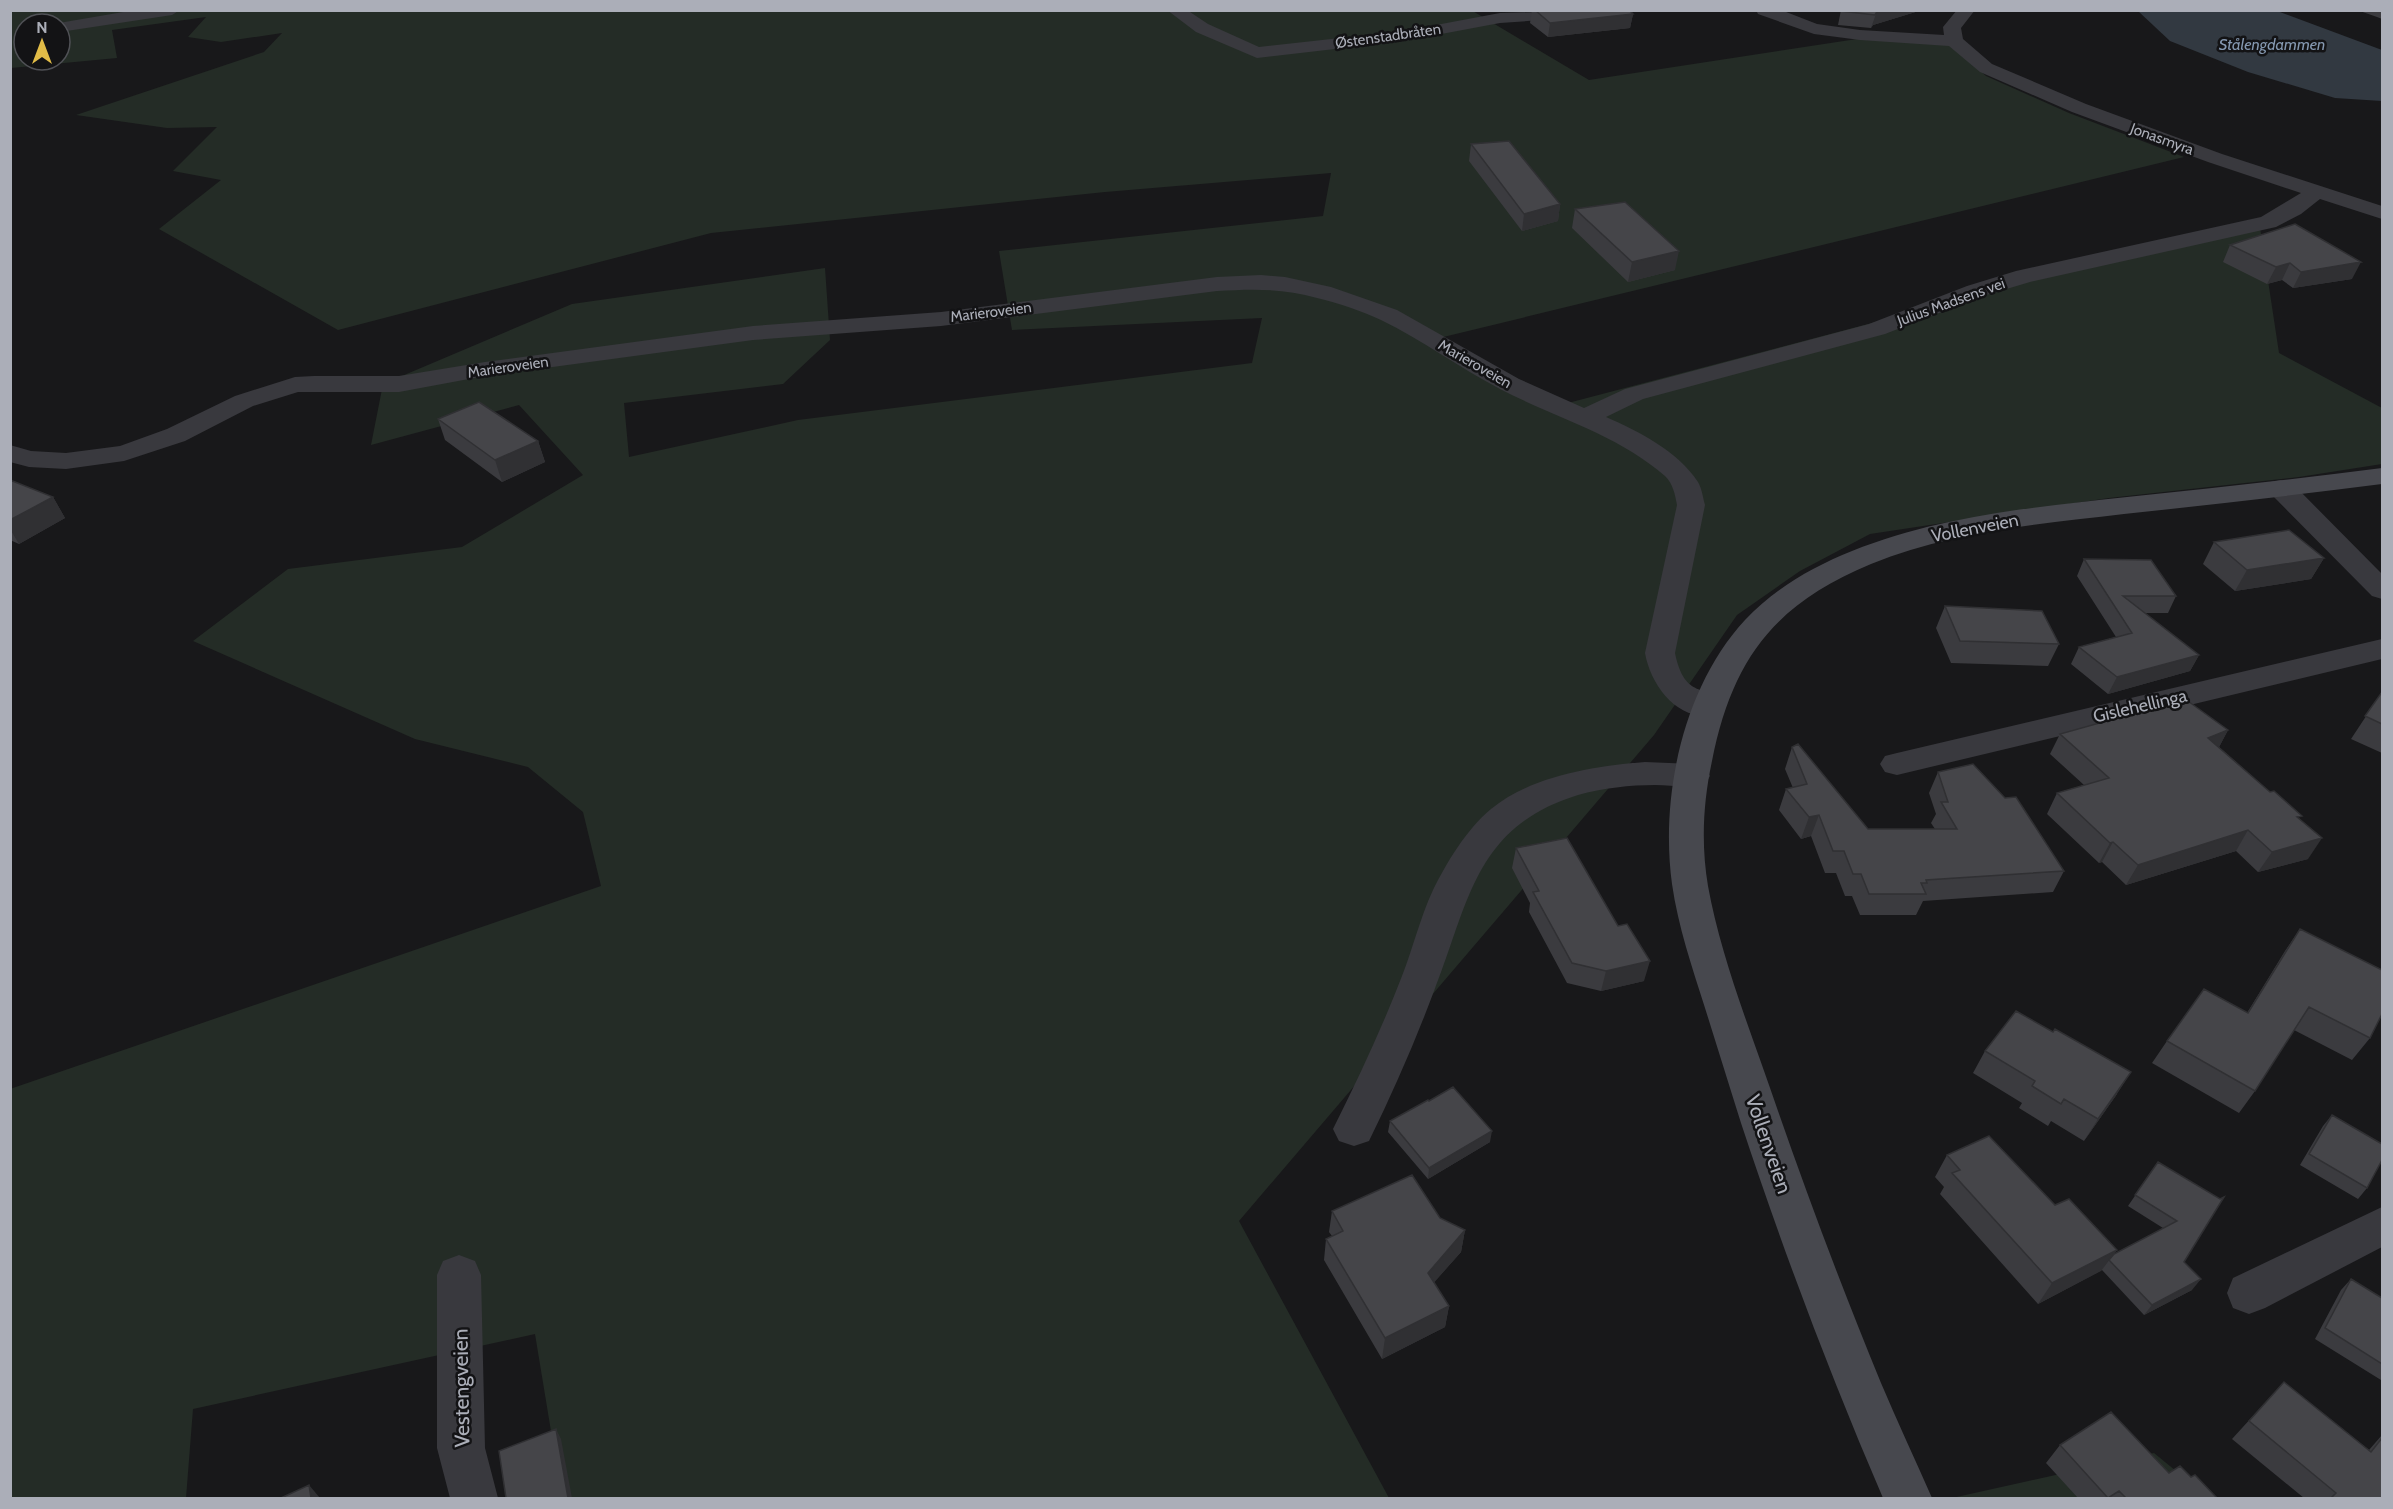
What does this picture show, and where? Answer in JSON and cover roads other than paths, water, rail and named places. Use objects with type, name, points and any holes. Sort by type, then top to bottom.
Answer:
[{"type":"main road","name":"Vollenveien","points":[[1907,1498],[1803,1239],[1759,1118],[1698,915],[1688,862],[1686,836],[1693,776],[1708,706],[1737,650],[1767,614],[1806,585],[1869,554],[1940,533],[1992,523],[2382,476]]},
{"type":"street","points":[[72,25],[172,10]]},
{"type":"street","name":"Østenstadbråten","points":[[1175,10],[1202,28],[1257,54],[1404,36],[1500,18],[1611,10]]},
{"type":"street","points":[[1764,10],[1814,29],[1860,35],[1954,41],[1952,27],[1966,10]]},
{"type":"street","name":"Jonasmyra","points":[[1954,41],[1986,68],[2018,83],[2126,126],[2382,213]]},
{"type":"street","name":"Julius Madsens vei","points":[[1585,417],[1634,394],[1877,329],[1975,291],[2024,276],[2268,222],[2293,209],[2316,192]]},
{"type":"street","name":"Marieroveien","points":[[10,453],[29,459],[66,461],[124,453],[176,435],[244,401],[295,385],[314,383],[399,384],[485,369],[753,333],[931,320],[1248,282],[1274,282],[1305,288],[1389,315],[1489,374],[1530,395],[1585,417],[1642,446],[1668,464],[1686,485],[1691,505],[1660,653],[1663,674],[1669,683],[1690,699],[1708,706]]},
{"type":"street","points":[[2281,488],[2382,590]]},
{"type":"street","name":"Gislehellinga","points":[[1897,764],[2382,649]]},
{"type":"street","points":[[1354,1129],[1394,1046],[1429,956],[1443,909],[1464,866],[1504,816],[1546,795],[1611,776],[1666,772],[1693,776]]},
{"type":"street","points":[[2249,1293],[2382,1226]]},
{"type":"street","name":"Vestengveien","points":[[459,1275],[461,1448],[474,1498]]},
{"type":"water","name":"Stålengdammen","points":[[2138,11],[2277,11],[2382,50],[2382,101],[2335,98],[2248,72],[2170,41]]}]
